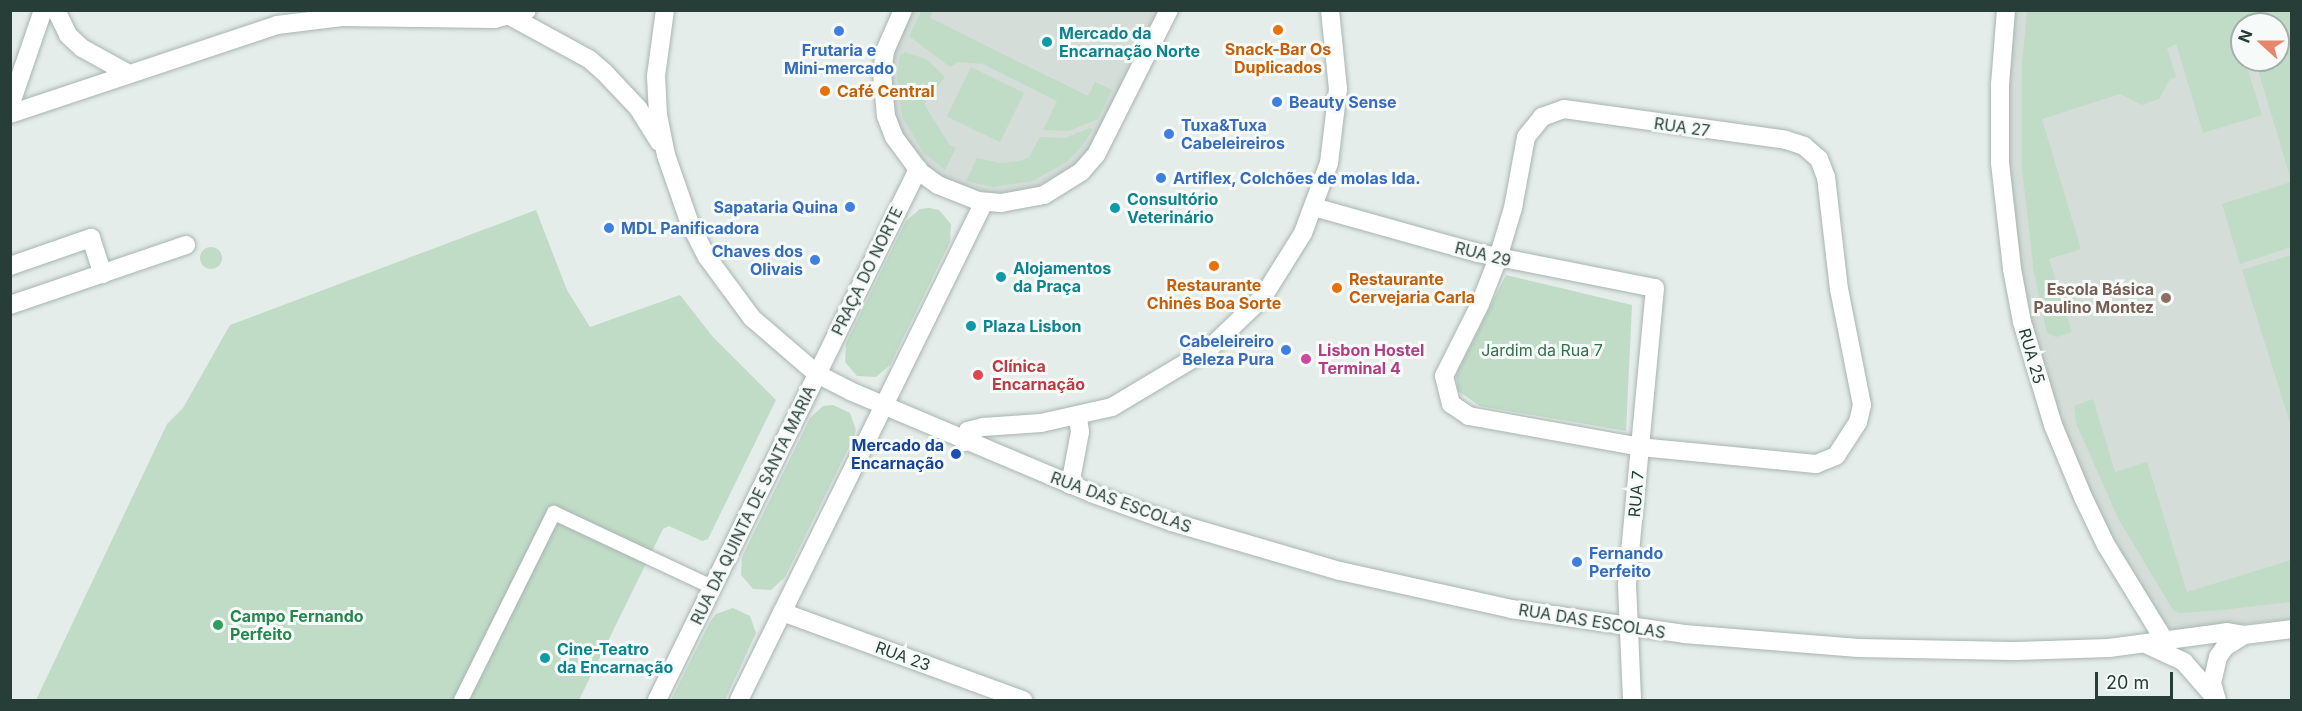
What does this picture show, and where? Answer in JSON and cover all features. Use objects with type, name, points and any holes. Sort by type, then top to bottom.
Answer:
[{"type":"street","points":[[10,106],[43,10]]},
{"type":"street","points":[[56,10],[68,35],[82,48],[129,74]]},
{"type":"street","points":[[664,10],[656,76],[666,155]]},
{"type":"street","points":[[903,10],[885,51],[882,95],[894,137],[918,169],[957,195],[984,202],[1022,201],[1044,195],[1081,172],[1107,136],[1169,10]]},
{"type":"street","points":[[964,442],[968,431],[983,427],[1078,417],[1112,407],[1209,349],[1263,297],[1285,266],[1314,207],[1335,126],[1337,52],[1330,10]]},
{"type":"street","name":"RUA 25","points":[[2006,10],[2000,84],[2000,163],[2012,269],[2022,322],[2053,425],[2083,497],[2156,641]]},
{"type":"street","points":[[10,114],[243,35],[299,22],[378,16],[518,13],[589,59],[604,72],[638,108],[666,155]]},
{"type":"street","name":"RUA 27","points":[[1576,110],[1786,140],[1804,146],[1818,159],[1826,177],[1839,289],[1862,405],[1860,416],[1840,451],[1830,460],[1816,464],[1641,447],[1469,416],[1451,404],[1444,376],[1480,304],[1498,258],[1513,208],[1526,137],[1534,123],[1553,112],[1576,110]]},
{"type":"street","name":"RUA DAS ESCOLAS","points":[[666,155],[690,224],[728,289],[774,339],[817,374],[964,442],[1070,485],[1172,522],[1340,571],[1500,606],[1626,627],[1770,643],[1880,649],[2016,651],[2156,641],[2227,632],[2244,635],[2292,629]]},
{"type":"street","name":"PRAÇA DO NORTE","points":[[817,374],[918,169]]},
{"type":"street","points":[[739,700],[984,202]]},
{"type":"street","name":"RUA 29","points":[[1314,207],[1498,258],[1655,288]]},
{"type":"street","points":[[10,266],[91,238],[103,274]]},
{"type":"street","points":[[10,305],[186,245]]},
{"type":"street","name":"RUA 7","points":[[1632,700],[1626,627],[1655,288]]},
{"type":"street","name":"RUA DA QUINTA DE SANTA MARIA","points":[[657,700],[817,374]]},
{"type":"street","points":[[1070,485],[1080,432],[1078,417]]},
{"type":"street","name":"RUA 23","points":[[782,612],[1023,700]]},
{"type":"street","points":[[2216,700],[2212,683],[2218,657],[2225,647],[2244,635]]},
{"type":"street","points":[[2156,641],[2184,662],[2216,700]]},
{"type":"lane","points":[[461,700],[554,513],[712,587]]},
{"type":"shaded area","points":[[912,11],[1161,11],[1090,151],[1076,166],[1041,188],[1001,195],[980,194],[942,179],[926,166],[901,134],[893,115],[889,73],[893,53]]},
{"type":"shaded area","name":"Escola Básica Paulino Montez","points":[[2012,11],[2291,11],[2291,619],[2181,631],[2169,628],[2138,589],[2084,486],[2043,377],[2018,273],[2005,129]]},
{"type":"green space","points":[[922,10],[933,11],[930,18],[1088,96],[1095,82],[1112,90],[1098,119],[1069,131],[1043,130],[1057,101],[983,64],[958,62],[950,67],[909,36]]},
{"type":"green space","points":[[2027,11],[2291,11],[2291,180],[2259,72],[2290,72],[2290,12],[2230,12],[2230,72],[2248,72],[2262,115],[2203,133],[2176,44],[2167,48],[2176,77],[2170,79],[2159,99],[2141,105],[2120,94],[2042,119],[2081,249],[2049,259],[2072,332],[2056,337],[2047,333],[2034,273],[2022,169],[2022,64]]},
{"type":"green space","points":[[905,52],[926,59],[945,77],[924,104],[949,144],[956,148],[945,170],[923,152],[902,117],[897,76],[900,55]]},
{"type":"green space","points":[[971,67],[1024,93],[1000,142],[947,116]]},
{"type":"green space","points":[[1090,128],[1093,129],[1082,146],[1068,161],[1033,181],[993,187],[966,181],[977,158],[999,163],[1020,161],[1029,157],[1040,137],[1065,138]]},
{"type":"green space","points":[[2291,182],[2291,247],[2240,264],[2222,204]]},
{"type":"green space","points":[[920,209],[939,210],[951,224],[950,242],[890,365],[876,377],[857,376],[845,362],[846,343],[906,221]]},
{"type":"green space","points":[[536,210],[567,290],[590,327],[680,295],[713,337],[776,400],[708,539],[702,541],[669,526],[663,529],[579,700],[36,700],[167,424],[183,408],[230,325]]},
{"type":"green space","points":[[211,247],[219,250],[222,258],[219,266],[211,269],[203,266],[200,258],[203,250]]},
{"type":"green space","points":[[2292,255],[2291,426],[2242,270]]},
{"type":"green space","name":"Jardim da Rua 7","points":[[1506,275],[1632,305],[1626,431],[1480,406],[1458,391],[1456,374]]},
{"type":"green space","points":[[2093,399],[2115,472],[2147,462],[2187,592],[2291,560],[2291,602],[2180,613],[2173,610],[2118,518],[2076,423],[2074,406]]},
{"type":"green space","points":[[833,405],[850,413],[856,430],[853,439],[785,577],[771,590],[753,589],[741,575],[742,557],[810,418],[823,406]]},
{"type":"green space","points":[[733,608],[750,616],[756,633],[725,700],[671,700],[710,622],[716,614]]},
{"type":"place","name":"Snack-Bar Os Duplicados","points":[[1278,30]]},
{"type":"place","name":"Frutaria e Mini-mercado","points":[[839,31]]},
{"type":"place","name":"Mercado da Encarnação Norte","points":[[1047,42]]},
{"type":"place","name":"Café Central","points":[[825,91]]},
{"type":"place","name":"Beauty Sense","points":[[1277,102]]},
{"type":"place","name":"Tuxa&Tuxa Cabeleireiros","points":[[1169,134]]},
{"type":"place","name":"Artiflex, Colchões de molas lda.","points":[[1161,178]]},
{"type":"place","name":"Sapataria Quina","points":[[850,207]]},
{"type":"place","name":"Consultório Veterinário","points":[[1115,208]]},
{"type":"place","name":"MDL Panificadora","points":[[609,228]]},
{"type":"place","name":"Chaves dos Olivais","points":[[815,260]]},
{"type":"place","name":"Restaurante Chinês Boa Sorte","points":[[1214,266]]},
{"type":"place","name":"Alojamentos da Praça","points":[[1001,277]]},
{"type":"place","name":"Restaurante Cervejaria Carla","points":[[1337,288]]},
{"type":"place","name":"Escola Básica Paulino Montez","points":[[2166,298]]},
{"type":"place","name":"Plaza Lisbon","points":[[971,326]]},
{"type":"place","name":"Cabeleireiro Beleza Pura","points":[[1286,350]]},
{"type":"place","name":"Lisbon Hostel Terminal 4","points":[[1306,359]]},
{"type":"place","name":"Clínica Encarnação","points":[[978,375]]},
{"type":"place","name":"Mercado da Encarnação","points":[[956,454]]},
{"type":"place","name":"Fernando Perfeito","points":[[1577,562]]},
{"type":"place","name":"Campo Fernando Perfeito","points":[[218,625]]},
{"type":"place","name":"Cine-Teatro da Encarnação","points":[[545,658]]}]
